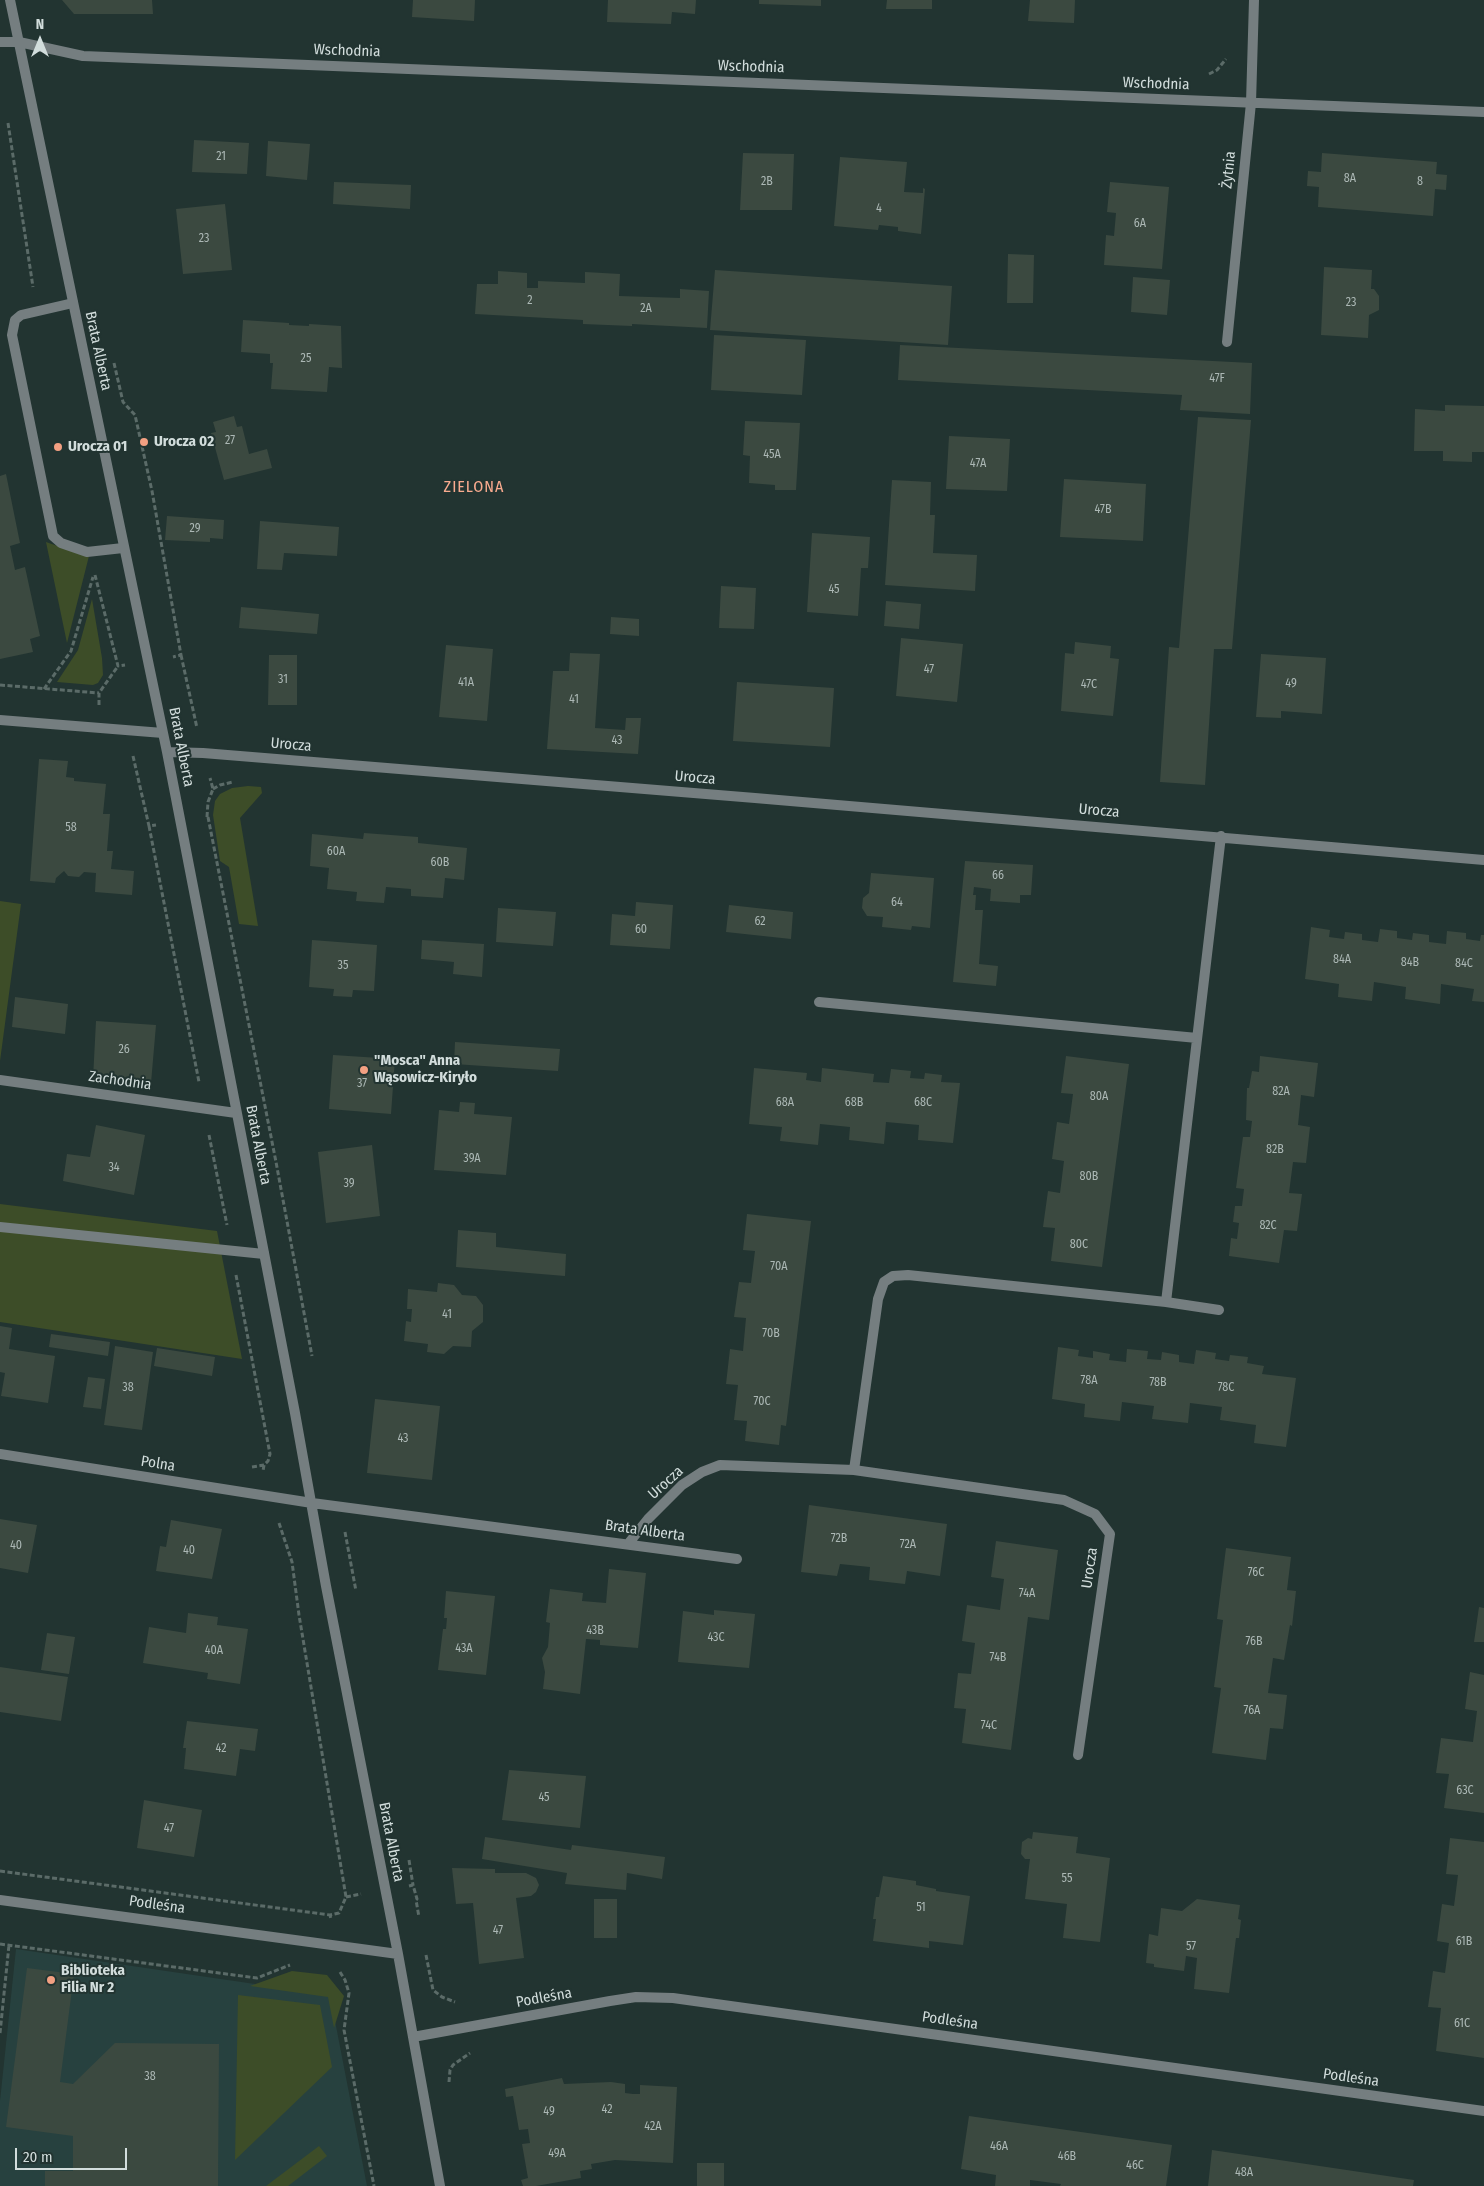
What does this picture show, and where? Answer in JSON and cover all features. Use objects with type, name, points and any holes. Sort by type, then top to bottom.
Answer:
[{"type":"street","name":"Brata Alberta","points":[[10,0],[167,752],[398,1954],[440,2186]]},
{"type":"street","name":"Żytnia","points":[[1227,342],[1251,103],[1254,0]]},
{"type":"street","name":"Wschodnia","points":[[0,42],[19,42],[83,56],[1484,112]]},
{"type":"street","points":[[73,303],[21,315],[15,320],[12,331],[52,534],[61,543],[87,552],[123,548]]},
{"type":"street","points":[[0,720],[163,733]]},
{"type":"street","name":"Urocza","points":[[167,752],[203,753],[1220,836],[1484,860]]},
{"type":"street","points":[[1166,1302],[1220,836]]},
{"type":"street","points":[[819,1002],[1197,1038]]},
{"type":"street","name":"Zachodnia","points":[[0,1080],[236,1113]]},
{"type":"street","points":[[0,1227],[264,1254]]},
{"type":"street","points":[[854,1470],[878,1299],[884,1282],[893,1276],[908,1275],[1166,1302],[1219,1310]]},
{"type":"street","name":"Polna","points":[[0,1454],[312,1503]]},
{"type":"street","name":"Urocza","points":[[628,1544],[648,1519],[682,1485],[702,1472],[720,1465],[854,1470],[1064,1500],[1095,1514],[1110,1534],[1078,1755]]},
{"type":"street","name":"Brata Alberta","points":[[312,1503],[737,1559]]},
{"type":"street","name":"Podleśna","points":[[0,1900],[398,1954]]},
{"type":"street","name":"Podleśna","points":[[413,2037],[636,1997],[674,1998],[1484,2111]]},
{"type":"path","points":[[1206,76],[1218,70],[1228,55]]},
{"type":"path","points":[[44,689],[71,651],[94,572]]},
{"type":"path","points":[[0,685],[99,693]]},
{"type":"path","points":[[213,789],[224,784],[241,781]]},
{"type":"path","points":[[208,817],[313,1361]]},
{"type":"path","points":[[0,1871],[330,1915],[339,1913],[346,1897],[299,1615],[292,1562],[280,1524],[259,1515],[264,1465],[268,1461],[270,1454],[149,826]]},
{"type":"path","points":[[340,1507],[356,1591]]},
{"type":"path","points":[[409,1860],[413,1885]]},
{"type":"path","points":[[330,1915],[338,1968],[346,1980],[349,1993],[344,2030],[374,2186]]},
{"type":"path","points":[[0,1944],[257,1978],[293,1964]]},
{"type":"path","points":[[0,2033],[9,1945]]},
{"type":"path","points":[[449,2085],[449,2076],[453,2065],[471,2050]]},
{"type":"shaded area","points":[[16,1949],[330,1995],[367,2186],[0,2186],[0,2101]]},
{"type":"green space","points":[[46,542],[69,550],[90,552],[67,643]]},
{"type":"green space","points":[[92,599],[103,675],[98,683],[93,685],[57,682],[78,650]]},
{"type":"green space","points":[[261,787],[262,793],[240,818],[258,926],[239,924],[229,867],[220,861],[213,815],[215,801],[220,794],[232,788]]},
{"type":"green space","points":[[0,901],[21,904],[0,1061]]},
{"type":"green space","points":[[0,1204],[217,1231],[242,1359],[0,1322]]},
{"type":"green space","points":[[292,1971],[327,1975],[344,1996],[334,2028],[328,1997],[250,1986]]},
{"type":"green space","points":[[238,1995],[320,2005],[332,2067],[235,2160]]},
{"type":"green space","points":[[319,2146],[327,2156],[288,2186],[266,2186]]},
{"type":"building","points":[[62,0],[152,0],[153,14],[74,14]]},
{"type":"building","points":[[413,0],[475,0],[474,21],[412,17]]},
{"type":"building","points":[[608,0],[696,0],[695,14],[672,12],[671,24],[607,22]]},
{"type":"building","points":[[759,0],[821,0],[821,6],[759,4]]},
{"type":"building","points":[[887,0],[932,0],[932,9],[886,9]]},
{"type":"building","points":[[1030,0],[1075,0],[1074,23],[1028,21]]},
{"type":"building","points":[[194,140],[249,143],[247,174],[192,172]]},
{"type":"building","points":[[268,141],[310,144],[307,180],[266,176]]},
{"type":"building","points":[[743,153],[794,154],[792,210],[740,210]]},
{"type":"building","points":[[1322,153],[1437,162],[1436,174],[1447,175],[1446,190],[1435,189],[1433,216],[1318,207],[1319,187],[1307,186],[1308,171],[1321,172]]},
{"type":"building","points":[[840,157],[907,162],[904,192],[923,193],[923,188],[925,189],[921,234],[898,231],[898,227],[879,225],[878,230],[834,226]]},
{"type":"building","points":[[334,182],[411,185],[410,209],[333,204]]},
{"type":"building","points":[[1110,182],[1169,187],[1162,269],[1104,265],[1106,235],[1114,236],[1116,213],[1107,212]]},
{"type":"building","points":[[225,204],[232,270],[183,274],[176,209]]},
{"type":"building","points":[[1008,254],[1034,255],[1033,303],[1007,303]]},
{"type":"building","points":[[1324,267],[1372,270],[1371,289],[1374,289],[1379,296],[1379,310],[1369,315],[1368,338],[1321,335]]},
{"type":"building","points":[[715,270],[952,286],[948,345],[710,330]]},
{"type":"building","points":[[498,271],[527,273],[527,288],[538,288],[538,281],[585,283],[585,272],[620,274],[619,296],[680,298],[680,289],[709,291],[707,328],[632,324],[632,326],[583,324],[583,320],[475,314],[477,284],[498,284]]},
{"type":"building","points":[[1133,277],[1170,280],[1167,315],[1131,312]]},
{"type":"building","points":[[243,320],[289,323],[289,325],[341,326],[342,368],[329,367],[327,392],[271,389],[273,363],[270,363],[270,354],[241,352]]},
{"type":"building","points":[[714,335],[806,340],[802,395],[711,390]]},
{"type":"building","points":[[900,345],[1252,363],[1250,414],[1180,410],[1182,395],[898,380]]},
{"type":"building","points":[[1445,405],[1484,406],[1484,452],[1472,452],[1472,462],[1443,461],[1443,451],[1414,451],[1415,409],[1445,411]]},
{"type":"building","points":[[234,416],[237,427],[242,426],[249,454],[267,449],[272,468],[224,480],[211,433],[216,432],[213,422]]},
{"type":"building","points":[[1198,417],[1251,420],[1232,649],[1214,649],[1205,785],[1160,782],[1169,647],[1179,648]]},
{"type":"building","points":[[745,421],[800,423],[796,490],[775,490],[775,485],[749,483],[750,456],[743,455]]},
{"type":"building","points":[[949,436],[1010,439],[1007,491],[946,489]]},
{"type":"building","points":[[6,474],[20,543],[10,546],[15,570],[25,567],[40,636],[30,639],[33,652],[0,659],[0,476]]},
{"type":"building","points":[[1064,479],[1146,484],[1143,541],[1060,537]]},
{"type":"building","points":[[892,480],[931,482],[930,515],[935,515],[933,553],[977,555],[975,591],[885,585]]},
{"type":"building","points":[[167,516],[224,520],[223,539],[210,538],[210,542],[165,540]]},
{"type":"building","points":[[260,521],[339,527],[337,556],[284,553],[282,570],[257,569]]},
{"type":"building","points":[[812,533],[870,537],[868,568],[861,568],[858,616],[807,612]]},
{"type":"building","points":[[721,586],[756,588],[754,629],[719,628]]},
{"type":"building","points":[[886,601],[921,604],[919,629],[884,626]]},
{"type":"building","points":[[241,607],[319,614],[317,634],[239,628]]},
{"type":"building","points":[[611,617],[639,619],[639,636],[610,634]]},
{"type":"building","points":[[901,638],[963,644],[957,702],[896,696]]},
{"type":"building","points":[[1075,642],[1111,646],[1110,658],[1119,659],[1113,716],[1061,711],[1065,653],[1074,654]]},
{"type":"building","points":[[446,645],[493,649],[487,721],[439,717]]},
{"type":"building","points":[[570,653],[600,654],[595,728],[625,730],[626,718],[641,718],[638,754],[547,749],[553,671],[569,671]]},
{"type":"building","points":[[1261,654],[1326,658],[1322,714],[1281,711],[1281,718],[1256,717]]},
{"type":"building","points":[[269,655],[297,655],[297,705],[268,705]]},
{"type":"building","points":[[737,682],[834,688],[830,747],[733,741]]},
{"type":"building","points":[[39,759],[68,761],[66,777],[74,778],[74,781],[106,784],[103,814],[110,814],[107,851],[113,851],[111,869],[134,871],[132,895],[95,892],[96,873],[84,872],[79,877],[68,876],[64,871],[56,878],[55,883],[30,881]]},
{"type":"building","points":[[364,833],[418,837],[418,843],[467,848],[464,880],[445,878],[443,898],[411,896],[411,889],[386,887],[384,903],[356,901],[357,892],[327,889],[329,868],[310,866],[312,834],[363,839]]},
{"type":"building","points":[[965,861],[1033,865],[1031,895],[1020,895],[1020,903],[990,901],[991,889],[974,887],[973,895],[976,895],[975,910],[983,910],[979,964],[998,966],[996,986],[953,982]]},
{"type":"building","points":[[871,873],[934,878],[930,928],[912,926],[911,930],[882,927],[883,917],[867,916],[862,908],[863,898],[869,893]]},
{"type":"building","points":[[636,902],[673,905],[670,949],[610,945],[612,914],[635,916]]},
{"type":"building","points":[[729,905],[793,912],[791,939],[726,932]]},
{"type":"building","points":[[498,908],[556,912],[553,946],[496,942]]},
{"type":"building","points":[[1311,927],[1330,930],[1329,937],[1344,939],[1345,932],[1362,934],[1362,940],[1378,942],[1380,929],[1397,931],[1397,938],[1412,940],[1413,933],[1429,935],[1429,942],[1446,944],[1447,931],[1466,933],[1466,939],[1480,941],[1481,935],[1484,935],[1484,1002],[1472,1001],[1474,989],[1441,984],[1440,1004],[1405,999],[1406,987],[1374,982],[1372,1001],[1338,997],[1339,984],[1305,979]]},
{"type":"building","points":[[312,940],[377,945],[374,991],[353,990],[352,997],[333,996],[334,989],[309,987]]},
{"type":"building","points":[[422,940],[484,944],[482,977],[453,974],[454,962],[421,959]]},
{"type":"building","points":[[15,997],[68,1004],[65,1034],[12,1027]]},
{"type":"building","points":[[96,1021],[156,1025],[151,1083],[93,1079]]},
{"type":"building","points":[[455,1042],[560,1049],[558,1071],[454,1064]]},
{"type":"building","points":[[333,1055],[395,1059],[391,1114],[329,1109]]},
{"type":"building","points":[[1066,1056],[1129,1064],[1102,1267],[1051,1261],[1055,1228],[1043,1227],[1048,1191],[1060,1193],[1064,1161],[1052,1159],[1057,1122],[1069,1124],[1073,1094],[1061,1093]]},
{"type":"building","points":[[1260,1056],[1318,1063],[1314,1097],[1301,1095],[1298,1125],[1310,1127],[1306,1163],[1293,1162],[1289,1193],[1302,1194],[1297,1231],[1284,1230],[1279,1263],[1229,1256],[1231,1238],[1237,1239],[1239,1223],[1233,1222],[1235,1206],[1242,1206],[1244,1189],[1236,1188],[1243,1137],[1250,1137],[1252,1121],[1246,1120],[1247,1088],[1249,1088],[1252,1071],[1259,1072]]},
{"type":"building","points":[[754,1068],[807,1073],[806,1080],[821,1082],[822,1068],[874,1074],[873,1082],[889,1083],[891,1069],[911,1071],[910,1078],[924,1079],[925,1073],[942,1075],[941,1082],[960,1083],[953,1143],[918,1140],[919,1125],[886,1122],[884,1144],[849,1140],[850,1127],[820,1124],[818,1145],[780,1141],[782,1127],[749,1124]]},
{"type":"building","points":[[460,1102],[475,1103],[474,1114],[512,1117],[506,1175],[434,1170],[439,1110],[459,1112]]},
{"type":"building","points":[[96,1125],[145,1135],[134,1195],[63,1181],[67,1154],[90,1157]]},
{"type":"building","points":[[372,1145],[380,1216],[326,1223],[318,1152]]},
{"type":"building","points":[[747,1214],[811,1221],[786,1426],[781,1425],[779,1445],[745,1441],[747,1421],[734,1420],[738,1385],[726,1384],[730,1349],[743,1351],[746,1318],[734,1317],[739,1282],[751,1283],[755,1251],[743,1250]]},
{"type":"building","points":[[458,1230],[496,1233],[496,1247],[566,1254],[565,1276],[456,1267]]},
{"type":"building","points":[[438,1283],[454,1285],[462,1295],[476,1296],[483,1305],[483,1322],[472,1331],[471,1347],[453,1346],[444,1354],[427,1352],[428,1344],[404,1341],[406,1321],[411,1322],[412,1309],[407,1309],[408,1289],[437,1292]]},
{"type":"building","points":[[0,1326],[12,1328],[9,1349],[55,1356],[48,1403],[1,1396],[5,1373],[0,1372]]},
{"type":"building","points":[[51,1334],[110,1342],[108,1356],[49,1347]]},
{"type":"building","points":[[115,1346],[153,1352],[142,1430],[104,1425]]},
{"type":"building","points":[[1058,1347],[1079,1350],[1078,1356],[1093,1358],[1093,1351],[1110,1354],[1109,1360],[1126,1362],[1127,1349],[1148,1351],[1147,1359],[1161,1360],[1162,1352],[1179,1355],[1179,1362],[1194,1364],[1196,1350],[1216,1353],[1215,1359],[1229,1361],[1230,1355],[1248,1357],[1247,1363],[1264,1366],[1262,1374],[1296,1378],[1286,1447],[1254,1443],[1256,1425],[1220,1420],[1222,1407],[1190,1403],[1188,1423],[1152,1419],[1154,1406],[1122,1402],[1120,1421],[1084,1417],[1085,1404],[1052,1399]]},
{"type":"building","points":[[157,1348],[215,1357],[212,1376],[154,1366]]},
{"type":"building","points":[[88,1377],[105,1379],[101,1409],[83,1407]]},
{"type":"building","points":[[375,1399],[440,1406],[432,1480],[367,1473]]},
{"type":"building","points":[[809,1505],[947,1524],[940,1576],[907,1571],[905,1584],[869,1580],[870,1567],[840,1564],[837,1576],[801,1572]]},
{"type":"building","points":[[0,1519],[37,1525],[28,1573],[0,1568]]},
{"type":"building","points":[[171,1520],[222,1529],[212,1579],[156,1571],[160,1546],[166,1547]]},
{"type":"building","points":[[996,1541],[1058,1550],[1049,1620],[1028,1617],[1011,1750],[962,1743],[966,1709],[954,1708],[958,1673],[971,1674],[975,1643],[962,1641],[967,1605],[1000,1610],[1004,1579],[991,1577]]},
{"type":"building","points":[[1226,1548],[1291,1557],[1287,1590],[1296,1591],[1292,1626],[1290,1625],[1284,1660],[1273,1658],[1268,1693],[1287,1695],[1283,1729],[1270,1728],[1266,1760],[1212,1753],[1221,1688],[1214,1687],[1223,1620],[1217,1619]]},
{"type":"building","points":[[609,1569],[646,1573],[638,1648],[600,1645],[600,1640],[586,1639],[580,1694],[543,1689],[545,1672],[542,1658],[548,1647],[550,1623],[546,1622],[550,1589],[583,1593],[582,1601],[606,1603]]},
{"type":"building","points":[[446,1591],[495,1596],[486,1675],[438,1670],[443,1629],[446,1629],[447,1618],[444,1618]]},
{"type":"building","points":[[1479,1607],[1484,1608],[1484,1642],[1474,1642]]},
{"type":"building","points":[[714,1610],[755,1614],[749,1668],[678,1662],[683,1611],[714,1615]]},
{"type":"building","points":[[188,1613],[218,1617],[217,1625],[248,1629],[240,1684],[207,1679],[208,1673],[143,1663],[149,1627],[186,1633]]},
{"type":"building","points":[[47,1633],[75,1637],[69,1674],[41,1670]]},
{"type":"building","points":[[0,1667],[68,1677],[61,1721],[0,1712]]},
{"type":"building","points":[[1470,1672],[1484,1675],[1484,1813],[1444,1808],[1449,1774],[1436,1773],[1441,1738],[1473,1742],[1477,1711],[1465,1709]]},
{"type":"building","points":[[187,1721],[258,1729],[255,1751],[240,1749],[236,1776],[184,1769],[186,1748],[183,1748]]},
{"type":"building","points":[[509,1770],[586,1776],[580,1828],[502,1820]]},
{"type":"building","points":[[144,1800],[202,1810],[194,1857],[137,1848]]},
{"type":"building","points":[[1033,1832],[1078,1837],[1076,1853],[1110,1858],[1100,1942],[1063,1938],[1067,1904],[1025,1899],[1030,1859],[1025,1859],[1021,1854],[1022,1842],[1028,1838],[1032,1839]]},
{"type":"building","points":[[485,1837],[571,1850],[572,1845],[665,1857],[662,1879],[627,1873],[626,1890],[565,1884],[567,1873],[482,1859]]},
{"type":"building","points":[[1450,1838],[1484,1842],[1484,2058],[1436,2051],[1441,2008],[1428,2007],[1433,1971],[1445,1973],[1449,1943],[1437,1941],[1442,1904],[1454,1906],[1458,1875],[1446,1874]]},
{"type":"building","points":[[452,1868],[495,1869],[495,1873],[526,1873],[536,1878],[539,1885],[536,1892],[531,1896],[516,1898],[524,1958],[479,1964],[473,1903],[456,1904]]},
{"type":"building","points":[[883,1876],[916,1881],[916,1885],[936,1889],[936,1891],[970,1896],[963,1945],[929,1941],[929,1948],[873,1941],[876,1897],[879,1897]]},
{"type":"building","points":[[594,1899],[617,1899],[617,1938],[594,1938]]},
{"type":"building","points":[[1197,1899],[1240,1905],[1238,1919],[1241,1920],[1239,1938],[1236,1938],[1229,1993],[1194,1989],[1197,1958],[1186,1956],[1184,1971],[1154,1967],[1154,1964],[1146,1963],[1149,1934],[1158,1936],[1161,1908],[1182,1911]]},
{"type":"building","points":[[27,1968],[74,1974],[60,2082],[73,2084],[115,2043],[219,2044],[218,2186],[45,2186],[45,2171],[73,2171],[73,2136],[6,2127]]},
{"type":"building","points":[[562,2078],[564,2084],[611,2082],[625,2084],[625,2093],[633,2094],[640,2094],[640,2085],[677,2087],[673,2163],[615,2160],[591,2164],[592,2169],[580,2171],[581,2178],[536,2186],[523,2186],[521,2180],[528,2178],[522,2144],[530,2143],[528,2129],[519,2130],[513,2096],[506,2097],[505,2089]]},
{"type":"building","points":[[969,2116],[1172,2145],[1166,2186],[1060,2186],[1061,2184],[1030,2180],[1030,2186],[995,2186],[996,2175],[961,2169]]},
{"type":"building","points":[[1212,2150],[1414,2180],[1413,2186],[1208,2186]]},
{"type":"building","points":[[697,2163],[724,2163],[724,2186],[697,2186]]},
{"type":"place","name":"Urocza 02","points":[[144,442]]},
{"type":"place","name":"Urocza 01","points":[[58,447]]},
{"type":"place","name":"\"Mosca\" Anna Wąsowicz-Kiryło","points":[[364,1070]]},
{"type":"place","name":"Biblioteka Filia Nr 2","points":[[51,1980]]},
{"type":"district","name":"ZIELONA","points":[[474,488]]}]
